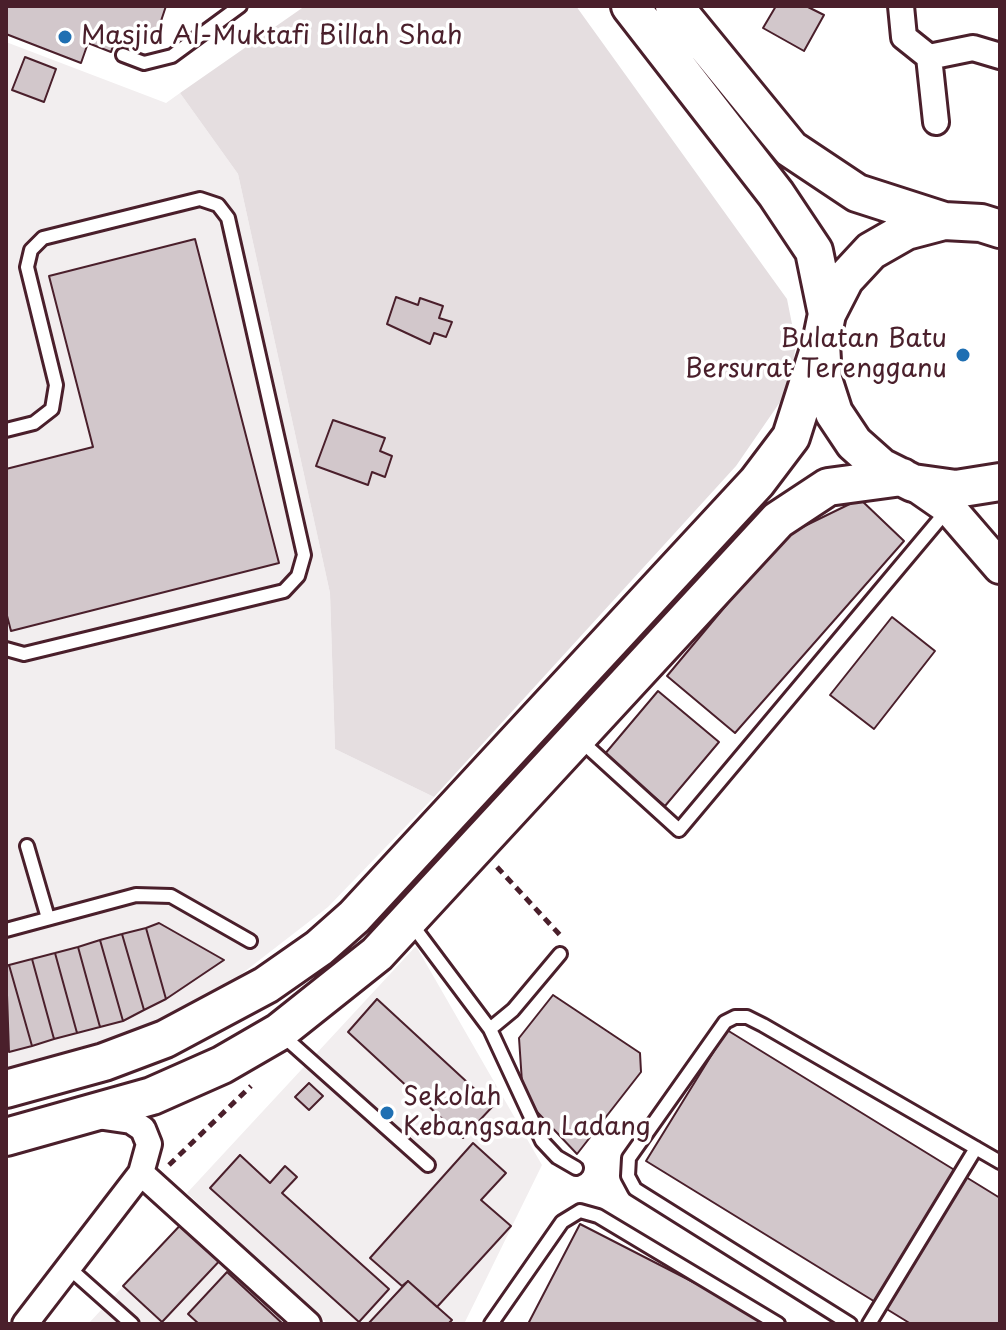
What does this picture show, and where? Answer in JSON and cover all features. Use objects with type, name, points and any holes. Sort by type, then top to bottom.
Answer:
[{"type":"main road","points":[[630,6],[776,194],[814,251],[824,329],[823,379],[834,413],[854,443],[881,467],[908,480],[956,489],[1000,482]]},
{"type":"main road","points":[[674,6],[791,149],[857,193],[944,221],[981,223],[1000,229]]},
{"type":"main road","points":[[6,1089],[104,1062],[165,1039],[266,985],[319,948],[354,917],[757,482],[791,437],[824,329],[845,279],[871,251],[906,231],[944,221]]},
{"type":"main road","points":[[6,1137],[152,1096],[222,1065],[279,1032],[377,954],[778,520],[828,487],[908,480]]},
{"type":"street","points":[[901,6],[904,37],[929,57],[936,122]]},
{"type":"street","points":[[929,57],[973,48],[1000,56]]},
{"type":"street","points":[[908,480],[949,508],[1000,567]]},
{"type":"street","points":[[25,1324],[146,1178],[149,1144],[143,1129],[131,1121],[88,1115]]},
{"type":"street","points":[[146,1178],[308,1324]]},
{"type":"lane","points":[[123,55],[144,63],[172,56],[240,6]]},
{"type":"lane","points":[[6,430],[34,423],[52,409],[56,385],[27,267],[31,250],[43,238],[200,199],[218,205],[228,218],[304,555],[298,576],[284,591],[24,654],[6,649]]},
{"type":"lane","points":[[577,737],[679,830],[949,508]]},
{"type":"lane","points":[[27,846],[48,918]]},
{"type":"lane","points":[[6,930],[136,895],[171,896],[250,941]]},
{"type":"lane","points":[[409,920],[490,1029],[542,1141],[557,1157],[576,1168]]},
{"type":"lane","points":[[490,1029],[513,1010],[560,954]]},
{"type":"lane","points":[[850,1324],[635,1189],[628,1176],[629,1158],[725,1022],[735,1017],[747,1017],[763,1025],[1000,1162]]},
{"type":"lane","points":[[279,1032],[428,1165]]},
{"type":"lane","points":[[869,1324],[976,1148]]},
{"type":"lane","points":[[491,1324],[562,1222],[580,1211],[598,1216],[778,1324]]},
{"type":"lane","points":[[69,1268],[132,1324]]},
{"type":"lane","points":[[822,1324],[829,1310]]},
{"type":"path","points":[[477,846],[558,929],[563,942],[560,954]]},
{"type":"path","points":[[146,1178],[252,1084]]},
{"type":"shaded area","points":[[305,6],[576,6],[787,299],[796,344],[789,389],[736,466],[434,797],[335,749],[330,593],[238,174],[180,93]]},
{"type":"shaded area","points":[[6,42],[166,103],[180,93],[238,174],[330,593],[335,749],[434,797],[328,907],[222,989],[140,1031],[6,1073]]},
{"type":"shaded area","name":"Sekolah Kebangsaan Ladang","points":[[416,946],[542,1165],[464,1324],[328,1324],[187,1193]]},
{"type":"shaded area","points":[[187,1218],[301,1324],[88,1324]]},
{"type":"building","name":"Masjid Al-Muktafi Billah Shah","points":[[6,6],[166,6],[159,27],[133,40],[117,34],[111,52],[88,43],[81,63],[6,34]]},
{"type":"building","points":[[776,6],[806,6],[824,15],[804,51],[763,28]]},
{"type":"building","points":[[25,57],[56,69],[44,102],[12,90]]},
{"type":"building","points":[[195,239],[279,563],[11,631],[6,612],[6,469],[93,447],[49,276]]},
{"type":"building","points":[[396,297],[418,305],[420,298],[443,306],[439,318],[452,322],[446,337],[434,333],[430,344],[387,324]]},
{"type":"building","points":[[333,420],[385,438],[380,451],[392,456],[385,477],[372,472],[368,485],[316,466]]},
{"type":"building","points":[[860,499],[904,541],[735,733],[667,676],[784,536]]},
{"type":"building","points":[[892,617],[935,651],[874,729],[830,695]]},
{"type":"building","points":[[658,691],[719,742],[665,806],[604,755]]},
{"type":"building","points":[[159,923],[224,960],[166,999],[146,928]]},
{"type":"building","points":[[146,928],[166,999],[144,1010],[122,934]]},
{"type":"building","points":[[122,934],[144,1010],[123,1021],[100,940]]},
{"type":"building","points":[[100,940],[123,1021],[100,1027],[78,947]]},
{"type":"building","points":[[78,947],[100,1027],[77,1033],[55,953]]},
{"type":"building","points":[[55,953],[77,1033],[54,1039],[32,959]]},
{"type":"building","points":[[32,959],[54,1039],[32,1046],[9,965]]},
{"type":"building","points":[[9,965],[32,1046],[9,1052],[6,966]]},
{"type":"building","points":[[553,995],[640,1053],[641,1072],[577,1154],[523,1097],[519,1038]]},
{"type":"building","points":[[377,999],[493,1106],[463,1138],[348,1032]]},
{"type":"building","points":[[727,1030],[1000,1198],[1000,1324],[911,1324],[646,1161]]},
{"type":"building","points":[[309,1083],[323,1096],[309,1110],[295,1097]]},
{"type":"building","points":[[473,1143],[506,1173],[481,1200],[511,1226],[437,1307],[408,1281],[402,1286],[370,1258]]},
{"type":"building","points":[[240,1155],[270,1183],[285,1166],[297,1177],[282,1193],[389,1289],[359,1322],[210,1188]]},
{"type":"building","points":[[187,1218],[225,1255],[162,1322],[123,1286]]},
{"type":"building","points":[[580,1224],[775,1324],[528,1324]]},
{"type":"building","points":[[227,1272],[283,1324],[199,1324],[188,1314]]},
{"type":"building","points":[[408,1281],[452,1320],[448,1324],[368,1324]]},
{"type":"place","name":"Masjid Al-Muktafi Billah Shah","points":[[65,37]]},
{"type":"place","name":"Bulatan Batu Bersurat Terengganu","points":[[963,355]]},
{"type":"place","name":"Sekolah Kebangsaan Ladang","points":[[387,1113]]}]
